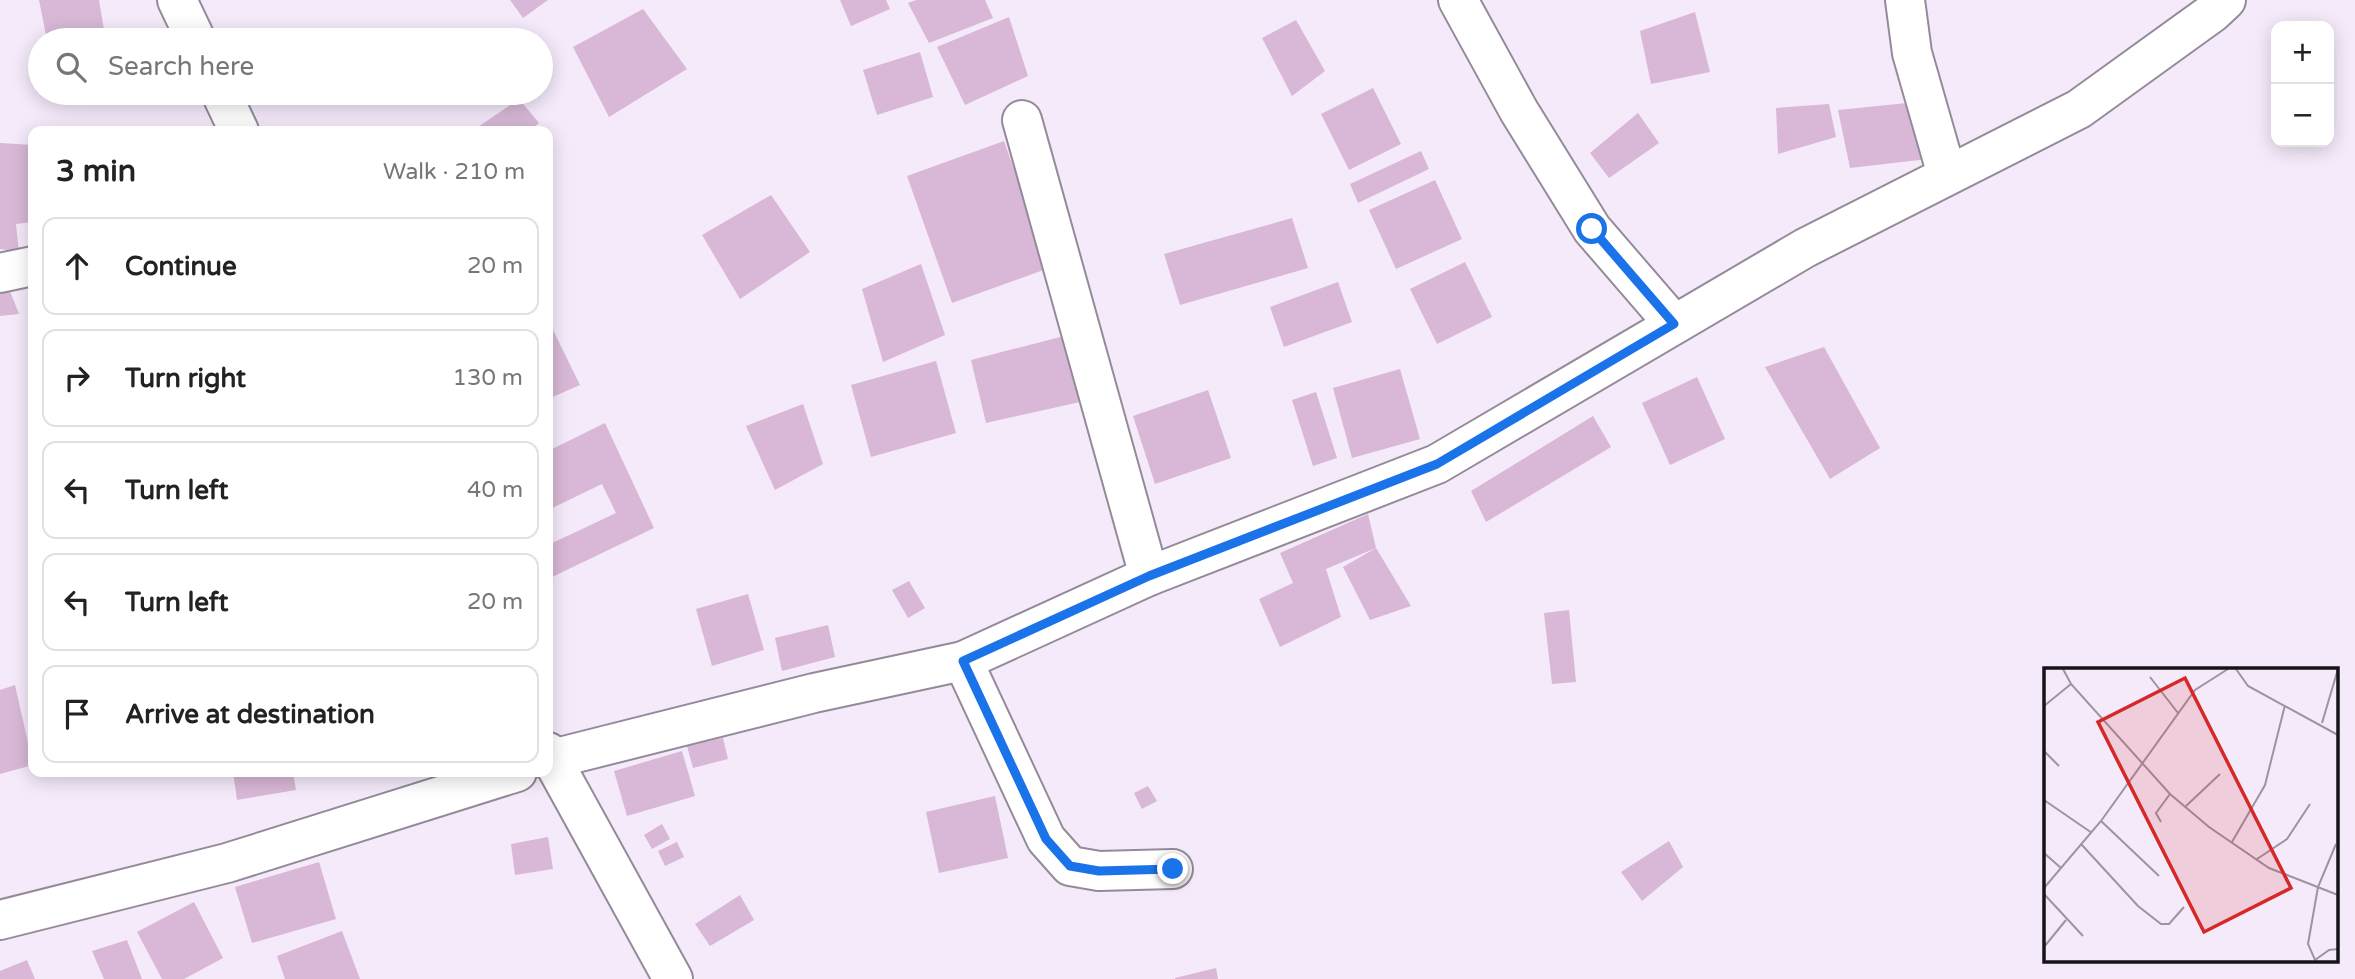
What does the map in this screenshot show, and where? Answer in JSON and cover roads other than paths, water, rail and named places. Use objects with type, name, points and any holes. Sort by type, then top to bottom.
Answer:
[{"type":"street","points":[[177,0],[190,28]]},
{"type":"street","points":[[1458,0],[1519,111],[1592,229],[1674,324]]},
{"type":"street","points":[[1905,0],[1912,52],[1947,175]]},
{"type":"street","points":[[553,758],[814,693],[963,661],[1149,576],[1437,464],[1805,248],[2079,109],[2212,13],[2226,0]]},
{"type":"street","points":[[227,105],[237,126]]},
{"type":"street","points":[[1022,120],[1149,576]]},
{"type":"street","points":[[0,273],[28,267]]},
{"type":"street","points":[[963,661],[1046,839],[1070,866],[1099,871],[1173,869]]},
{"type":"street","points":[[0,920],[227,863],[492,777]]},
{"type":"street","points":[[551,777],[673,979]]}]
